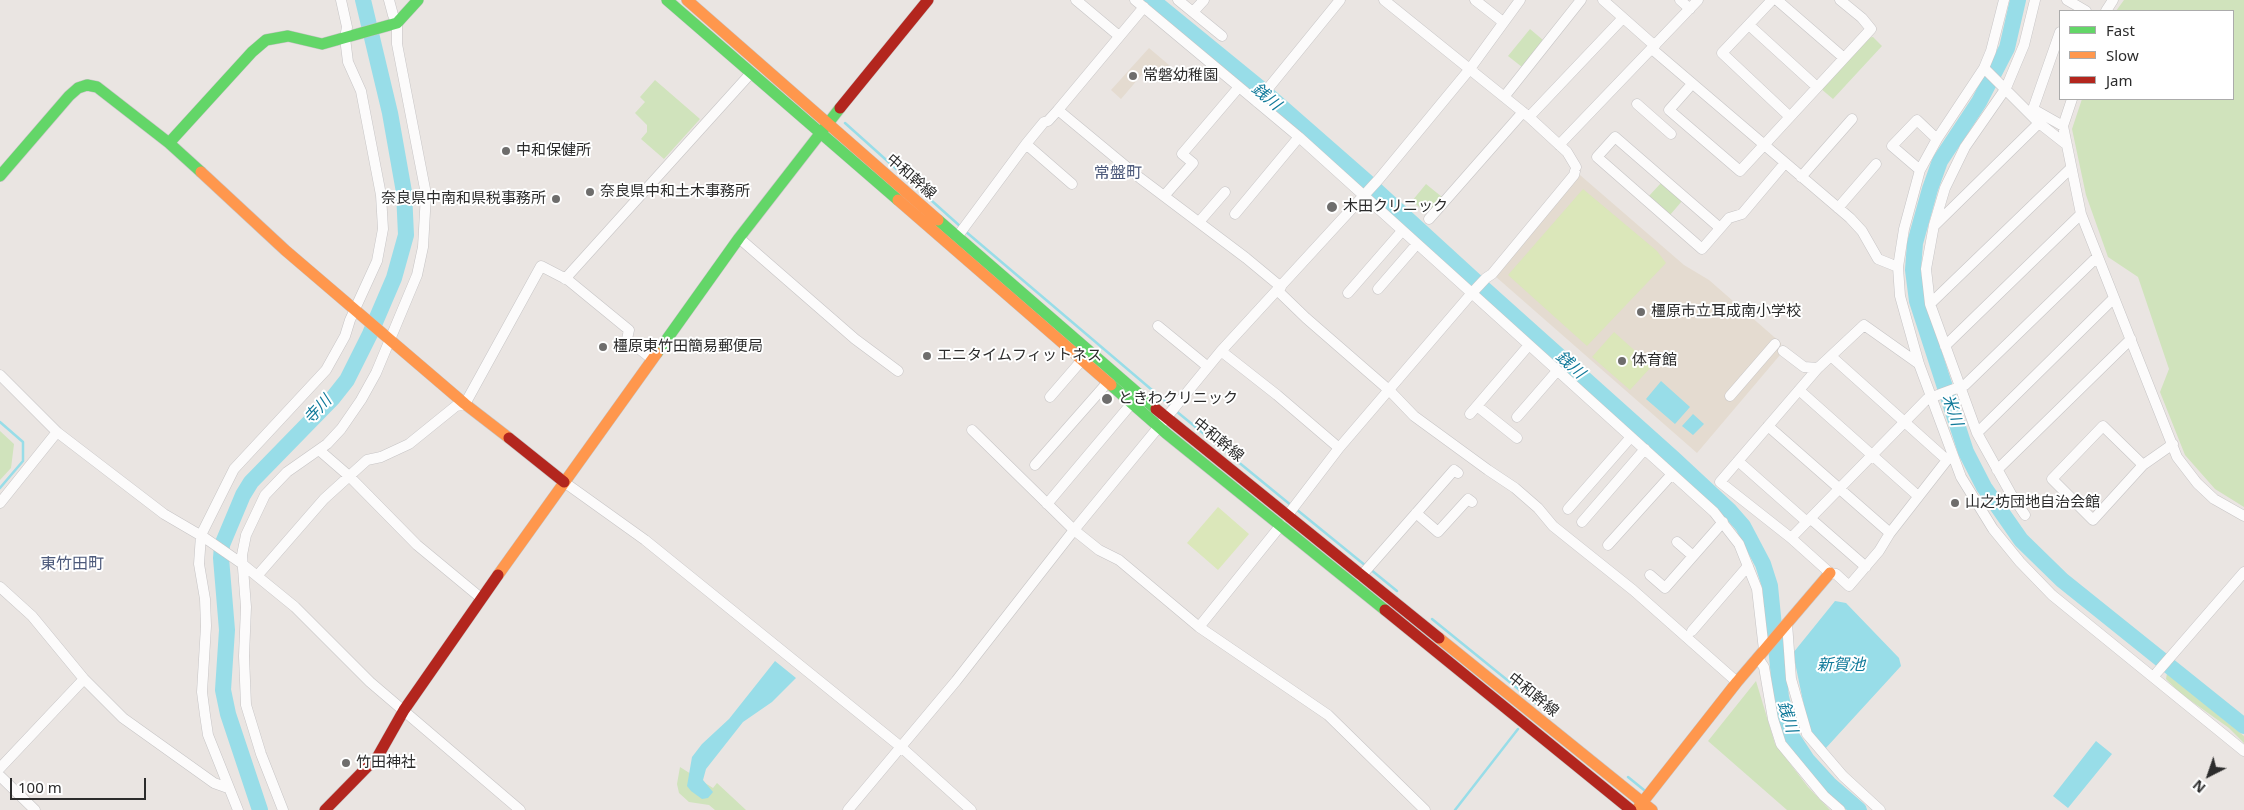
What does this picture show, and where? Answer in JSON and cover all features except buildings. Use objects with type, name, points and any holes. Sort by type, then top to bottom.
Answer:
[{"type":"main road","points":[[169,143],[252,52],[266,40],[288,36],[322,44],[393,24],[418,0]]},
{"type":"main road","name":"中和幹線","points":[[668,0],[751,73],[962,232],[1169,416],[1289,514],[1631,810]]},
{"type":"main road","name":"中和幹線","points":[[687,0],[824,128],[1082,360],[1132,403],[1169,416]]},
{"type":"main road","points":[[325,810],[378,756],[404,710],[480,598],[739,238],[922,2]]},
{"type":"main road","points":[[0,176],[68,96],[78,88],[87,85],[106,93],[169,143],[357,313],[465,404],[564,482]]},
{"type":"main road","name":"中和幹線","points":[[1289,514],[1366,570],[1644,808]]},
{"type":"main road","points":[[1644,808],[1737,682],[1830,573]]},
{"type":"street","points":[[238,810],[208,735],[202,692],[206,626],[199,564],[203,537],[234,469],[326,370],[357,313],[377,261],[383,229],[381,195],[363,100],[348,62],[347,27],[341,0]]},
{"type":"street","points":[[283,810],[261,754],[246,705],[244,656],[246,607],[239,562],[246,535],[265,495],[287,472],[309,454],[319,450],[341,428],[361,400],[417,275],[423,247],[426,194],[389,0]]},
{"type":"street","points":[[1076,0],[1119,36]]},
{"type":"street","points":[[1178,0],[1222,36]]},
{"type":"street","points":[[1193,12],[1204,0]]},
{"type":"street","points":[[1258,100],[1340,0]]},
{"type":"street","points":[[1199,627],[1339,448],[1390,391],[1473,292],[1499,266],[1574,175],[1576,169],[1559,145],[1526,114],[1384,0]]},
{"type":"street","points":[[1475,0],[1503,22]]},
{"type":"street","points":[[848,810],[956,681],[1074,530],[1221,351],[1377,181],[1469,70],[1520,0]]},
{"type":"street","points":[[1504,98],[1581,0]]},
{"type":"street","points":[[1603,0],[1692,84],[1838,208],[1862,231],[1878,259],[1898,267]]},
{"type":"street","points":[[1680,0],[1690,9]]},
{"type":"street","points":[[1559,145],[1698,0]]},
{"type":"street","points":[[1772,0],[1722,53],[1790,116]]},
{"type":"street","points":[[1778,0],[1844,58]]},
{"type":"street","points":[[1692,84],[1669,110],[1740,171],[1871,29],[1862,18],[1840,0]]},
{"type":"street","points":[[2004,0],[1985,69],[1937,139],[1920,170],[1904,228],[1898,267],[1900,296],[1919,364],[1933,396],[1950,458],[1993,529],[2020,562],[2052,595],[2154,675],[2244,750]]},
{"type":"street","points":[[2025,515],[1977,433],[1958,388],[1930,304],[1926,269],[1934,225],[1945,188],[1965,146],[2004,87],[2024,45],[2035,0]]},
{"type":"street","points":[[962,232],[1026,144],[1044,122],[1048,121],[1058,110],[1119,36],[1142,3],[1239,88],[1258,100],[1299,138],[1366,193],[1402,231],[1473,292],[1723,522],[1738,544],[1756,589],[1764,667],[1773,719],[1781,744],[1824,796],[1840,810]]},
{"type":"street","points":[[2068,4],[2083,10]]},
{"type":"street","points":[[1429,219],[1526,114],[1622,19]]},
{"type":"street","points":[[1749,25],[1817,87]]},
{"type":"street","points":[[1934,225],[2035,116],[2059,35]]},
{"type":"street","points":[[1985,69],[2067,145]]},
{"type":"street","points":[[565,279],[751,73]]},
{"type":"street","points":[[1164,196],[1193,164],[1182,154],[1239,88]]},
{"type":"street","points":[[2072,100],[2063,126],[2070,169],[2081,214],[2177,457],[2197,483],[2222,505],[2244,516]]},
{"type":"street","points":[[1637,104],[1671,134]]},
{"type":"street","points":[[1058,110],[1140,178],[1199,222],[1279,288],[1306,318],[1390,391],[1414,416],[1515,488],[1553,526],[1633,590],[1737,682]]},
{"type":"street","points":[[2035,116],[2063,126]]},
{"type":"street","points":[[1801,177],[1852,119]]},
{"type":"street","points":[[1920,170],[1892,146],[1917,120],[1937,139]]},
{"type":"street","points":[[1720,228],[1614,137],[1597,157],[1702,248],[1720,228],[1729,218],[1742,214],[1785,163]]},
{"type":"street","points":[[1235,214],[1299,138]]},
{"type":"street","points":[[1026,144],[1072,184]]},
{"type":"street","points":[[1838,208],[1876,164]]},
{"type":"street","points":[[1930,304],[2070,169]]},
{"type":"street","points":[[1199,222],[1225,192]]},
{"type":"street","points":[[1944,346],[2081,214]]},
{"type":"street","points":[[1348,293],[1402,231]]},
{"type":"street","points":[[739,238],[854,339],[898,371]]},
{"type":"street","points":[[1378,289],[1417,244]]},
{"type":"street","points":[[1792,538],[1838,488],[1905,421],[1933,396],[1958,388],[1980,372],[2097,257]]},
{"type":"street","points":[[256,576],[324,499],[367,460],[381,457],[409,444],[456,406],[465,404],[541,266],[565,279],[628,330],[627,339],[652,359]]},
{"type":"street","points":[[1977,433],[2114,298]]},
{"type":"street","points":[[1919,364],[1864,325],[1832,357],[1818,368],[1720,482],[1792,538],[1830,573],[1836,574],[1849,586],[1879,551],[1918,496],[1950,458]]},
{"type":"street","points":[[1158,326],[1208,367]]},
{"type":"street","points":[[1997,470],[2131,339]]},
{"type":"street","points":[[1470,414],[1529,345]]},
{"type":"street","points":[[1730,396],[1779,347],[1804,367],[1818,368]]},
{"type":"street","points":[[1221,351],[1339,448]]},
{"type":"street","points":[[1832,357],[1950,458]]},
{"type":"street","points":[[1050,397],[1082,360]]},
{"type":"street","points":[[1517,417],[1557,371]]},
{"type":"street","points":[[0,375],[57,432],[164,514],[203,537],[239,562],[295,607],[370,682],[520,810]]},
{"type":"street","points":[[1035,465],[1108,382]]},
{"type":"street","points":[[1799,390],[1918,496]]},
{"type":"street","points":[[1047,504],[1132,403]]},
{"type":"street","points":[[1477,406],[1517,438]]},
{"type":"street","points":[[1768,426],[1890,533]]},
{"type":"street","points":[[2143,464],[2103,426],[2052,479],[2093,520],[2143,464],[2173,444]]},
{"type":"street","points":[[972,430],[1074,530],[1099,550],[1119,560],[1199,627],[1328,715],[1425,810]]},
{"type":"street","points":[[0,503],[57,432]]},
{"type":"street","points":[[1568,509],[1631,437]]},
{"type":"street","points":[[1582,522],[1645,449]]},
{"type":"street","points":[[319,450],[349,476],[417,545],[480,598]]},
{"type":"street","points":[[1738,461],[1866,567]]},
{"type":"street","points":[[1366,570],[1454,470],[1458,473]]},
{"type":"street","points":[[1608,545],[1672,474]]},
{"type":"street","points":[[564,482],[645,540],[901,747],[971,810]]},
{"type":"street","points":[[1416,513],[1438,532],[1468,499],[1472,502]]},
{"type":"street","points":[[1650,575],[1665,588],[1723,522]]},
{"type":"street","points":[[1677,542],[1693,556]]},
{"type":"street","points":[[1692,631],[1748,566]]},
{"type":"street","points":[[2154,675],[2244,572]]},
{"type":"street","points":[[0,588],[32,616],[84,680],[138,730],[214,783],[228,788]]},
{"type":"street","points":[[1784,626],[1791,679],[1807,734],[1843,776],[1880,810]]},
{"type":"street","points":[[0,768],[84,680]]},
{"type":"street","points":[[0,776],[35,810]]},
{"type":"shaded area","name":"常磐幼稚園","points":[[1149,48],[1169,65],[1156,80],[1145,71],[1121,99],[1111,90]]},
{"type":"shaded area","name":"橿原市立耳成南小学校","points":[[1580,175],[1684,265],[1709,280],[1781,343],[1780,355],[1697,453],[1495,276]]},
{"type":"green space","points":[[2124,0],[2244,0],[2244,507],[2215,489],[2185,455],[2160,392],[2169,369],[2138,277],[2108,257],[2086,195],[2072,129],[2082,100],[2234,100],[2234,10],[2117,10]]},
{"type":"green space","points":[[1530,29],[1543,40],[1522,67],[1508,56]]},
{"type":"green space","points":[[1873,37],[1882,46],[1833,99],[1820,88],[1866,38]]},
{"type":"green space","points":[[655,80],[700,119],[664,159],[641,139],[647,132],[647,125],[635,113],[645,102],[640,97]]},
{"type":"green space","points":[[1661,183],[1682,201],[1670,215],[1648,197]]},
{"type":"green space","points":[[1426,184],[1442,197],[1431,210],[1424,211],[1412,201]]},
{"type":"green space","points":[[1583,189],[1657,251],[1666,263],[1587,346],[1508,275]]},
{"type":"green space","name":"体育館","points":[[1614,332],[1652,366],[1630,390],[1592,357]]},
{"type":"green space","points":[[0,431],[14,444],[11,468],[0,480]]},
{"type":"green space","points":[[1218,507],[1249,534],[1218,570],[1187,543]]},
{"type":"green space","points":[[2167,673],[2244,736],[2244,743],[2229,728],[2180,693],[2166,679]]},
{"type":"green space","points":[[1756,681],[1775,744],[1808,787],[1830,810],[1787,810],[1708,741]]},
{"type":"green space","points":[[680,767],[713,788],[717,783],[746,810],[715,810],[709,805],[689,802],[679,793],[677,784]]},
{"type":"water","points":[[1661,381],[1690,407],[1675,424],[1646,399]]},
{"type":"water","points":[[1693,414],[1704,424],[1693,435],[1682,426]]},
{"type":"water","name":"新賀池","points":[[1835,601],[1846,603],[1899,658],[1901,666],[1825,749],[1816,740],[1808,725],[1793,653]]},
{"type":"water","points":[[775,661],[796,678],[772,702],[743,722],[706,769],[703,780],[713,792],[708,798],[702,799],[687,786],[692,757],[702,744],[729,719]]},
{"type":"water","points":[[2096,741],[2112,754],[2068,808],[2053,796]]},
{"type":"waterway","name":"寺川","points":[[260,810],[228,714],[223,690],[227,630],[221,558],[222,545],[243,495],[251,482],[332,399],[347,380],[370,334],[394,278],[406,235],[404,192],[390,113],[363,0]]},
{"type":"waterway","name":"銭川","points":[[1152,0],[1261,89],[1366,181],[1673,458],[1729,510],[1743,526],[1763,564],[1770,586],[1781,697],[1790,734],[1807,760],[1829,784],[1859,810]]},
{"type":"waterway","name":"米川","points":[[2018,0],[2007,48],[1979,102],[1940,161],[1930,189],[1915,243],[1913,270],[1917,301],[1966,452],[1984,487],[2021,540],[2062,580],[2244,726]]},
{"type":"waterway","points":[[845,123],[961,227]]},
{"type":"waterway","points":[[965,231],[1172,407]]},
{"type":"waterway","points":[[1176,411],[1292,506]]},
{"type":"waterway","points":[[0,422],[23,442],[23,461],[0,488]]},
{"type":"waterway","points":[[1296,509],[1366,566]]},
{"type":"waterway","points":[[1370,569],[1397,591]]},
{"type":"waterway","points":[[1432,619],[1538,705]]},
{"type":"waterway","points":[[1455,810],[1518,729]]},
{"type":"waterway","points":[[1628,777],[1644,790]]},
{"type":"traffic: fast","points":[[169,143],[252,52],[266,40],[288,36],[322,44],[397,23],[418,0]]},
{"type":"traffic: fast","points":[[667,0],[898,200]]},
{"type":"traffic: fast","points":[[0,176],[69,96],[78,88],[87,85],[97,87],[169,143],[201,172]]},
{"type":"traffic: fast","points":[[657,353],[739,238],[840,108]]},
{"type":"traffic: fast","points":[[938,220],[1156,409]]},
{"type":"traffic: fast","points":[[1111,385],[1167,434],[1385,610]]},
{"type":"traffic: slow","points":[[687,0],[938,220]]},
{"type":"traffic: slow","points":[[201,172],[285,250],[465,404],[509,438]]},
{"type":"traffic: slow","points":[[898,200],[1111,385]]},
{"type":"traffic: slow","points":[[498,575],[657,353]]},
{"type":"traffic: slow","points":[[1638,808],[1737,682],[1830,573]]},
{"type":"traffic: slow","points":[[1439,638],[1652,810]]},
{"type":"traffic: jam","points":[[840,108],[928,0]]},
{"type":"traffic: jam","points":[[1156,409],[1439,638]]},
{"type":"traffic: jam","points":[[509,438],[564,482]]},
{"type":"traffic: jam","points":[[325,810],[378,756],[404,710],[498,575]]},
{"type":"traffic: jam","points":[[1385,610],[1631,810]]},
{"type":"place","name":"常磐幼稚園","points":[[1133,76]]},
{"type":"place","name":"中和保健所","points":[[506,151]]},
{"type":"place","name":"奈良県中和土木事務所","points":[[590,192]]},
{"type":"place","name":"奈良県中南和県税事務所","points":[[556,199]]},
{"type":"place","name":"木田クリニック","points":[[1332,207]]},
{"type":"place","name":"橿原市立耳成南小学校","points":[[1641,312]]},
{"type":"place","name":"橿原東竹田簡易郵便局","points":[[603,347]]},
{"type":"place","name":"エニタイムフィットネス","points":[[927,356]]},
{"type":"place","name":"体育館","points":[[1622,361]]},
{"type":"place","name":"ときわクリニック","points":[[1107,399]]},
{"type":"place","name":"山之坊団地自治会館","points":[[1955,503]]},
{"type":"place","name":"竹田神社","points":[[346,763]]},
{"type":"district","name":"常盤町","points":[[1118,173]]},
{"type":"district","name":"東竹田町","points":[[72,564]]}]
